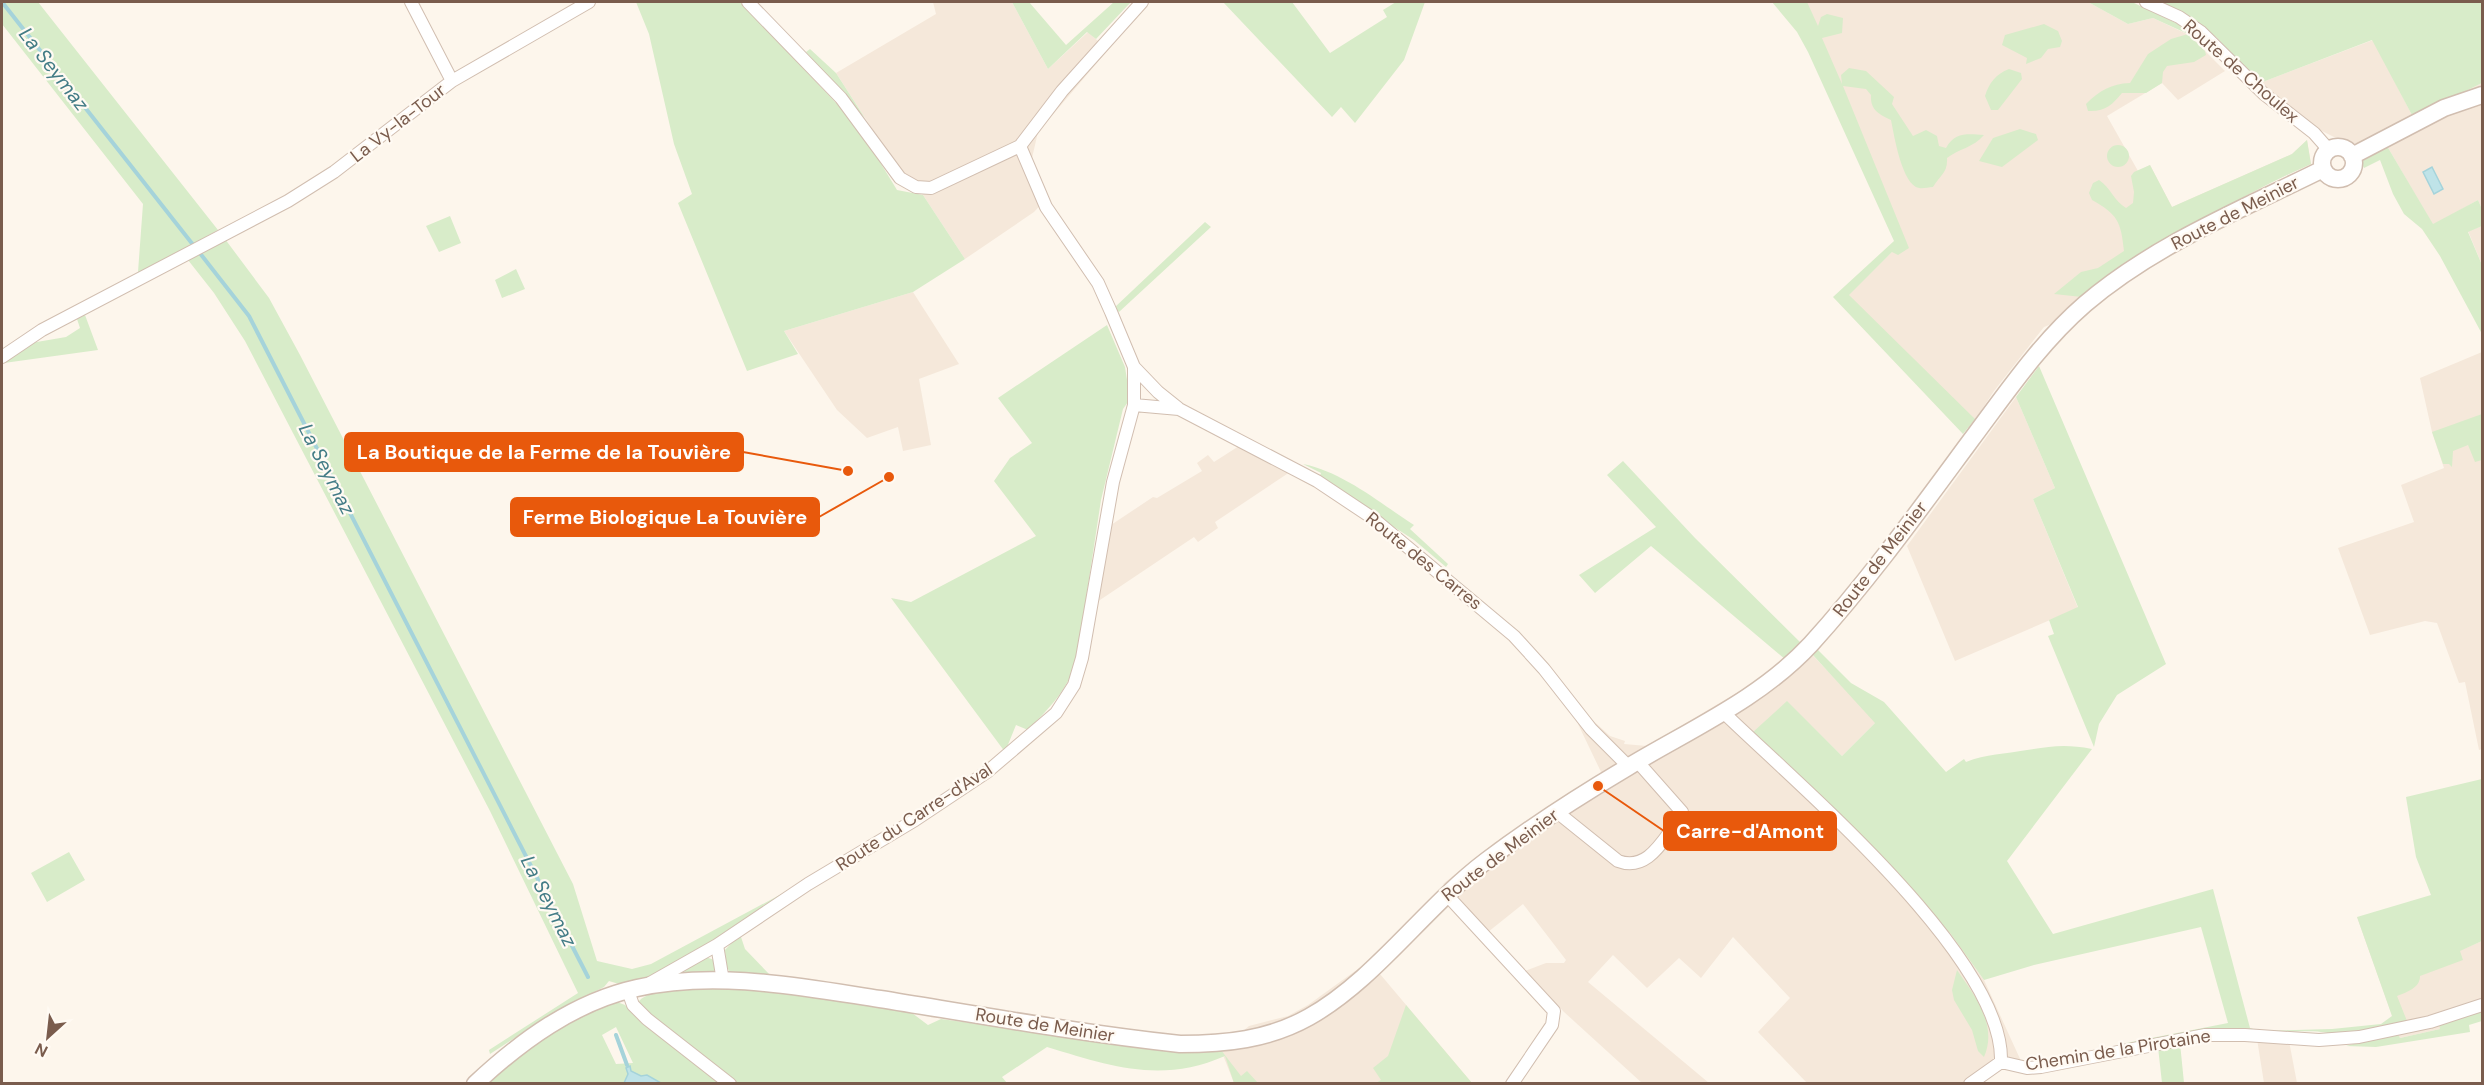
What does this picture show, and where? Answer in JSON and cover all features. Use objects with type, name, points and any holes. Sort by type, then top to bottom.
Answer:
[{"type":"street","points":[[411,2],[452,81]]},
{"type":"street","name":"La Vy-la-Tour","points":[[2,357],[42,330],[312,187],[452,81],[589,2]]},
{"type":"street","points":[[748,2],[841,98],[894,171],[910,185],[922,188],[940,186],[1020,146],[1062,91],[1142,2]]},
{"type":"street","name":"Route de Choulex","points":[[2146,2],[2179,17],[2201,32],[2264,94],[2314,133],[2329,150]]},
{"type":"street","points":[[2352,156],[2444,108],[2482,95]]},
{"type":"street","name":"Route des Carres","points":[[1020,146],[1046,207],[1098,283],[1134,367],[1158,392],[1179,409],[1317,481],[1374,519],[1514,636],[1544,669],[1591,729],[1682,812],[1664,843],[1648,856],[1630,864],[1618,861],[1557,812]]},
{"type":"street","points":[[2339,147],[2352,156],[2353,167],[2347,177],[2330,178],[2323,170],[2322,159],[2329,150],[2339,147]]},
{"type":"street","name":"Route de Meinier","points":[[475,1083],[514,1049],[555,1021],[587,1005],[628,991],[676,982],[723,981],[802,987],[1153,1041],[1223,1043],[1277,1032],[1293,1026],[1352,987],[1446,894],[1482,864],[1632,764],[1724,712],[1772,680],[1826,627],[2029,363],[2071,317],[2141,262],[2323,170]]},
{"type":"street","name":"Route des Carres","points":[[1134,367],[1134,405],[1179,409]]},
{"type":"street","name":"Route du Carre-d'Aval","points":[[645,986],[717,945],[808,884],[951,797],[1024,742],[1063,704],[1074,685],[1082,658],[1113,482],[1134,405]]},
{"type":"street","points":[[1724,712],[1852,837],[1944,935],[1973,976],[1994,1016],[2001,1047],[2001,1062],[1970,1083]]},
{"type":"street","points":[[1446,894],[1554,1011],[1552,1025],[1512,1083]]},
{"type":"street","points":[[717,945],[723,981]]},
{"type":"street","points":[[628,991],[633,1005],[647,1019],[730,1083]]},
{"type":"street","name":"Chemin de la Pirotaine","points":[[2001,1062],[2026,1068],[2041,1067],[2205,1035],[2332,1040],[2430,1022],[2482,1005]]},
{"type":"shaded area","points":[[933,2],[1012,2],[1048,69],[1088,32],[1108,50],[1038,132],[1032,158],[1046,199],[1034,212],[965,259],[923,195],[902,175],[836,73],[936,14]]},
{"type":"shaded area","points":[[1801,2],[2088,2],[2128,24],[2153,18],[2189,35],[2225,71],[2178,100],[2162,83],[2107,116],[2138,171],[2150,165],[2172,207],[2292,154],[2307,140],[2311,164],[2275,180],[2173,236],[2059,321],[2044,327],[1994,391],[1969,429],[1845,298],[1900,244]]},
{"type":"shaded area","points":[[2373,40],[2413,117],[2482,83],[2482,209],[2478,200],[2433,225],[2387,146],[2344,142],[2318,129],[2260,83]]},
{"type":"shaded area","points":[[2482,226],[2482,265],[2468,231]]},
{"type":"shaded area","points":[[913,292],[959,364],[919,379],[931,445],[903,451],[898,427],[867,438],[837,410],[784,331]]},
{"type":"shaded area","points":[[2482,352],[2482,749],[2479,750],[2465,682],[2459,683],[2437,623],[2425,621],[2370,635],[2338,548],[2414,522],[2401,485],[2444,468],[2432,432],[2420,378]]},
{"type":"shaded area","points":[[2016,397],[2055,488],[2033,499],[2078,608],[1955,661],[1907,546]]},
{"type":"shaded area","points":[[1239,446],[1290,472],[1215,522],[1218,528],[1198,542],[1194,537],[1097,602],[1111,525],[1153,497],[1157,498],[1202,471],[1197,463],[1208,455],[1214,462]]},
{"type":"shaded area","points":[[1803,645],[1876,722],[1842,756],[1787,702],[1753,733],[1947,929],[1984,980],[2021,1061],[1968,1083],[1807,1083],[1758,1032],[1790,998],[1733,937],[1701,978],[1679,958],[1647,988],[1613,955],[1588,982],[1709,1083],[1642,1083],[1564,1012],[1525,971],[1546,963],[1564,963],[1566,960],[1523,904],[1488,932],[1443,884],[1494,843],[1602,774],[1578,724],[1588,716],[1610,736],[1625,741],[1624,744],[1647,746],[1767,675]]},
{"type":"shaded area","points":[[2357,917],[2459,951],[2482,941],[2482,1000],[2440,1029],[2400,1038],[2391,1024],[2392,1015]]},
{"type":"shaded area","points":[[1369,961],[1472,1083],[1234,1083],[1221,1050],[1249,1026],[1288,1016],[1308,1005]]},
{"type":"shaded area","points":[[2257,1039],[2289,1041],[2297,1083],[2264,1083]]},
{"type":"green space","points":[[2,2],[38,2],[218,230],[146,271],[138,272],[143,204],[2,24]]},
{"type":"green space","points":[[636,2],[740,2],[858,126],[897,190],[923,195],[965,259],[913,292],[784,331],[798,354],[747,371],[678,203],[692,194],[674,144],[649,34]]},
{"type":"green space","points":[[1012,2],[1029,2],[1066,45],[1114,2],[1131,2],[1096,39],[1087,32],[1048,69]]},
{"type":"green space","points":[[1223,2],[1292,2],[1330,53],[1387,17],[1383,10],[1396,2],[1425,2],[1404,60],[1355,123],[1341,107],[1332,117]]},
{"type":"green space","points":[[1772,2],[1807,2],[1818,26],[1821,17],[1827,14],[1843,18],[1842,33],[1822,38],[1842,84],[1841,75],[1849,68],[1866,71],[1894,97],[1892,104],[1913,136],[1926,130],[1937,136],[1939,146],[1946,148],[1957,137],[1967,134],[1984,135],[1975,143],[1947,158],[1945,171],[1933,187],[1919,188],[1913,185],[1903,169],[1891,120],[1874,108],[1871,95],[1866,89],[1843,86],[1909,248],[1898,255],[1892,252],[1849,295],[1975,419],[1963,434],[1833,297],[1894,241],[1808,52],[1797,32]]},
{"type":"green space","points":[[2088,2],[2132,2],[2178,24],[2188,34],[2153,18],[2128,24]]},
{"type":"green space","points":[[2159,2],[2482,2],[2482,83],[2413,117],[2372,40],[2260,83],[2216,37],[2189,16]]},
{"type":"green space","points":[[2044,24],[2058,31],[2062,41],[2060,47],[2048,49],[2041,58],[2026,64],[2027,58],[2002,45],[2005,35]]},
{"type":"green space","points":[[2188,34],[2205,51],[2206,55],[2194,62],[2167,66],[2163,72],[2162,83],[2146,93],[2122,93],[2108,107],[2088,111],[2086,104],[2101,91],[2111,86],[2130,83],[2148,54],[2171,39]]},
{"type":"green space","points":[[810,49],[836,73],[865,118],[806,52]]},
{"type":"green space","points":[[2009,69],[2021,73],[2022,79],[1998,110],[1991,110],[1985,96],[1987,91],[1997,76]]},
{"type":"green space","points":[[2020,129],[2036,134],[2038,140],[2002,167],[1979,161],[1993,138]]},
{"type":"green space","points":[[2307,140],[2311,164],[2251,193],[2194,225],[2082,297],[2054,294],[2081,272],[2098,268],[2124,251],[2121,232],[2116,220],[2112,214],[2092,200],[2089,193],[2093,183],[2099,180],[2126,208],[2133,203],[2134,192],[2131,176],[2134,172],[2150,165],[2172,207],[2292,154]]},
{"type":"green space","points":[[2118,145],[2126,148],[2129,156],[2126,164],[2118,167],[2110,164],[2107,156],[2110,148]]},
{"type":"green space","points":[[2387,146],[2433,224],[2478,200],[2482,209],[2482,226],[2468,232],[2482,265],[2482,334],[2440,256],[2422,229],[2404,214],[2393,194],[2380,160],[2364,168],[2361,162]]},
{"type":"green space","points":[[450,216],[461,243],[439,252],[426,226]]},
{"type":"green space","points":[[1205,222],[1211,227],[1119,312],[1114,308]]},
{"type":"green space","points":[[225,239],[269,298],[300,355],[573,884],[597,961],[632,969],[651,964],[787,891],[681,961],[638,981],[623,984],[609,981],[604,987],[558,1010],[490,1054],[489,1050],[578,993],[490,811],[245,341],[214,293],[188,260]]},
{"type":"green space","points":[[516,269],[525,289],[502,298],[495,280]]},
{"type":"green space","points":[[85,315],[98,350],[4,363],[31,343],[66,337],[80,328],[77,319]]},
{"type":"green space","points":[[1107,325],[1125,367],[1130,399],[1123,409],[1101,500],[1077,658],[1074,669],[1058,697],[1028,730],[1016,725],[1005,752],[891,598],[911,602],[1036,536],[994,481],[1010,458],[1032,443],[998,398]]},
{"type":"green space","points":[[2039,366],[2166,664],[2117,695],[2099,724],[2094,747],[2048,636],[2054,634],[2049,620],[2078,607],[2033,499],[2055,488],[2016,397]]},
{"type":"green space","points":[[2482,414],[2482,460],[2475,462],[2468,445],[2453,451],[2452,467],[2449,464],[2443,464],[2432,432]]},
{"type":"green space","points":[[1623,461],[1695,538],[1803,645],[1786,660],[1651,546],[1595,593],[1579,575],[1656,527],[1607,475]]},
{"type":"green space","points":[[1303,464],[1347,481],[1414,525],[1410,529],[1448,564],[1446,567],[1414,540],[1319,478],[1321,473]]},
{"type":"green space","points":[[1817,649],[1851,683],[1884,702],[1946,772],[1964,759],[1966,762],[1988,756],[2052,747],[2074,746],[2092,749],[2007,861],[2053,934],[2213,889],[2250,1028],[2260,1031],[2332,1029],[2381,1024],[2392,1016],[2357,917],[2431,895],[2416,857],[2406,797],[2482,779],[2482,941],[2460,951],[2463,960],[2420,976],[2415,987],[2397,996],[2407,1021],[2379,1029],[2331,1034],[2294,1031],[2126,1048],[2126,1043],[2228,1023],[2201,927],[2034,965],[1984,980],[1950,933],[1753,732],[1787,701],[1842,756],[1875,723],[1812,654]]},
{"type":"green space","points":[[69,852],[85,880],[47,902],[31,873]]},
{"type":"green space","points":[[740,934],[745,949],[770,975],[730,972],[726,966],[725,950]]},
{"type":"green space","points":[[706,957],[714,960],[715,973],[678,974]]},
{"type":"green space","points":[[1957,970],[1977,1001],[1986,1022],[1988,1045],[1984,1057],[1978,1051],[1972,1030],[1954,1000],[1952,990]]},
{"type":"green space","points":[[721,987],[778,991],[908,1010],[928,1025],[941,1019],[1043,1033],[1221,1050],[1241,1076],[1247,1071],[1258,1083],[1234,1083],[1225,1056],[1179,1069],[1136,1069],[1114,1066],[1047,1047],[1002,1077],[1007,1083],[737,1083],[652,1019],[641,1007],[639,1001],[645,996],[665,991]]},
{"type":"green space","points":[[617,1002],[625,1005],[638,1019],[722,1083],[484,1084],[562,1024]],"holes":[[[616,1027],[633,1063],[616,1064],[602,1035]]]},
{"type":"green space","points":[[1406,1005],[1472,1083],[1376,1083],[1381,1080],[1373,1068],[1388,1056]]},
{"type":"green space","points":[[2482,1009],[2482,1021],[2469,1025],[2470,1032],[2376,1047],[2346,1046],[2397,1032],[2400,1038],[2440,1029],[2439,1024]]},
{"type":"green space","points":[[2180,1043],[2184,1083],[2162,1083],[2158,1047]]},
{"type":"water","points":[[2432,167],[2443,189],[2434,194],[2423,172]]},
{"type":"water","points":[[630,1066],[631,1071],[641,1076],[647,1075],[661,1083],[624,1083],[628,1074],[626,1068]]},
{"type":"waterway","name":"La Seymaz","points":[[2,2],[194,246]]},
{"type":"waterway","name":"La Seymaz","points":[[199,252],[249,316],[588,977]]},
{"type":"waterway","name":"La Seymaz","points":[[616,1035],[627,1065]]},
{"type":"place","name":"La Boutique de la Ferme de la Touvière","points":[[848,471]]},
{"type":"place","name":"Ferme Biologique La Touvière","points":[[889,477]]},
{"type":"place","name":"Carre-d'Amont","points":[[1598,786]]}]
